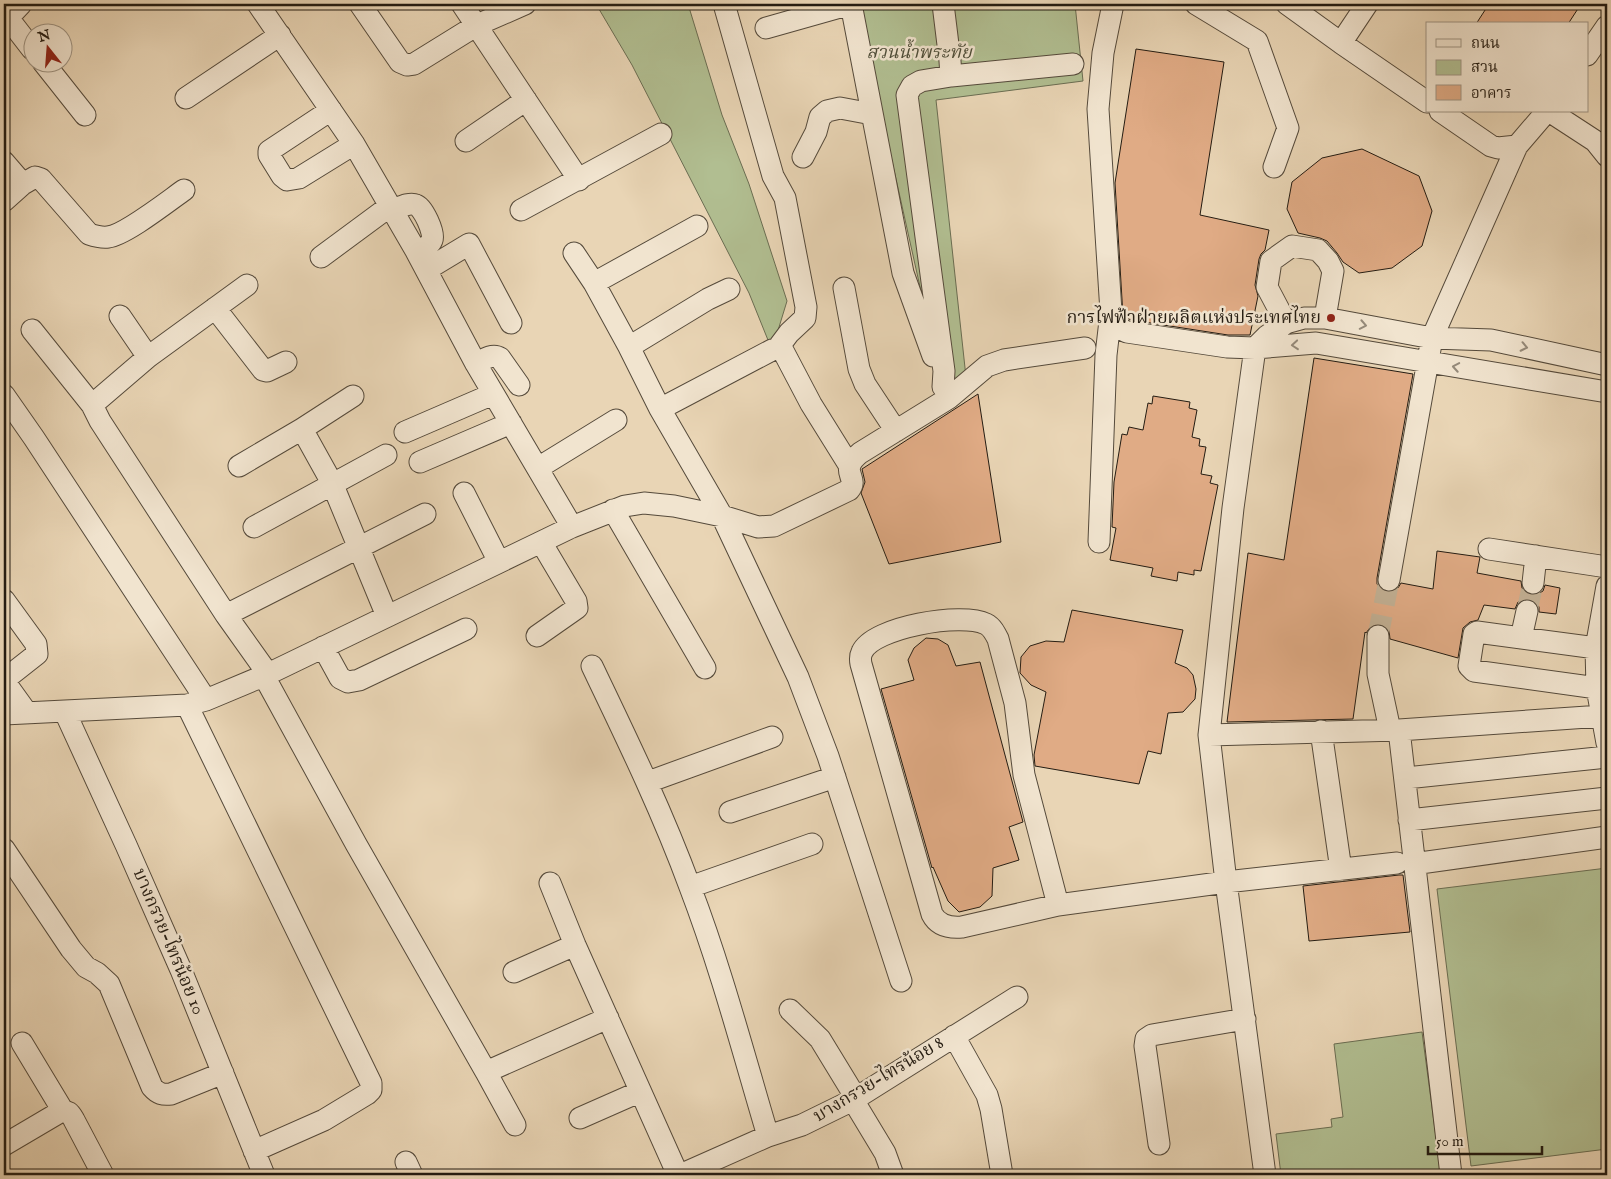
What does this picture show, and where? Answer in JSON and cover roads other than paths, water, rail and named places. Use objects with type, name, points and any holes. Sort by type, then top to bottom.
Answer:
[{"type":"street","points":[[258,4],[354,144],[421,261],[493,394],[572,526]]},
{"type":"street","points":[[360,4],[400,62],[407,65],[414,64],[476,25],[525,4]]},
{"type":"street","points":[[462,4],[579,180]]},
{"type":"street","points":[[4,714],[65,712],[196,702],[266,675],[572,526],[625,506],[644,504],[674,506],[722,516],[758,527],[774,526],[784,523],[849,490],[852,482],[849,465],[810,404],[780,345],[789,333],[805,318],[806,307],[785,198],[773,176],[724,4]]},
{"type":"street","points":[[766,28],[851,4],[903,273],[946,393]]},
{"type":"street","points":[[943,4],[951,76]]},
{"type":"street","points":[[1099,542],[1106,355],[1110,324],[1110,302],[1098,110],[1102,53],[1113,4]]},
{"type":"street","points":[[1196,4],[1258,41],[1288,128],[1274,167]]},
{"type":"street","points":[[1287,4],[1341,44],[1426,101]]},
{"type":"street","points":[[1341,44],[1367,4]]},
{"type":"street","points":[[11,15],[22,33]]},
{"type":"street","points":[[1588,53],[1607,26]]},
{"type":"street","points":[[186,98],[280,35]]},
{"type":"street","points":[[946,393],[907,95],[912,86],[921,81],[951,76],[1073,64]]},
{"type":"street","points":[[51,72],[85,115]]},
{"type":"street","points":[[466,141],[526,100]]},
{"type":"street","points":[[803,157],[816,132],[820,117],[826,111],[840,108],[872,114]]},
{"type":"street","points":[[331,110],[269,151],[269,155],[282,176],[288,180],[299,178],[354,144]]},
{"type":"street","points":[[1441,112],[1491,146],[1498,148],[1517,146]]},
{"type":"street","points":[[1390,580],[1432,338],[1517,146],[1547,112]]},
{"type":"street","points":[[1550,112],[1595,141],[1607,156]]},
{"type":"street","points":[[521,210],[661,134]]},
{"type":"street","points":[[4,162],[22,184]]},
{"type":"street","points":[[4,201],[22,184],[36,177],[41,179],[88,234],[97,237],[108,237],[122,232],[184,190]]},
{"type":"street","points":[[322,257],[391,208]]},
{"type":"street","points":[[594,284],[697,226]]},
{"type":"street","points":[[421,261],[469,244],[511,323]]},
{"type":"street","points":[[1286,323],[1267,287],[1271,262],[1292,246],[1318,250],[1331,266],[1333,271],[1325,318]]},
{"type":"street","points":[[574,253],[594,284],[629,347],[660,409],[722,516],[798,676],[835,777],[901,981]]},
{"type":"street","points":[[92,405],[148,357],[247,285]]},
{"type":"street","points":[[629,347],[708,299],[730,288]]},
{"type":"street","points":[[844,288],[860,369],[865,384],[896,431]]},
{"type":"street","points":[[215,308],[263,370],[267,371],[286,362]]},
{"type":"street","points":[[120,316],[148,357]]},
{"type":"street","points":[[1265,1175],[1226,882],[1209,735],[1233,508],[1255,348],[1267,336],[1286,323],[1304,318],[1325,318],[1432,338],[1491,340],[1607,365]]},
{"type":"street","points":[[1110,324],[1127,332],[1227,348],[1255,348],[1316,343],[1607,392]]},
{"type":"street","points":[[32,330],[92,405],[266,675],[356,844],[515,1125]]},
{"type":"street","points":[[849,465],[860,453],[896,431],[946,393],[988,366],[1004,360],[1086,348]]},
{"type":"street","points":[[660,409],[772,350]]},
{"type":"street","points":[[476,364],[491,356],[496,356],[500,358],[520,386]]},
{"type":"street","points":[[405,432],[493,394]]},
{"type":"street","points":[[4,395],[34,438],[196,702],[371,1083],[371,1090],[367,1094],[324,1120],[254,1151]]},
{"type":"street","points":[[239,466],[353,396]]},
{"type":"street","points":[[538,468],[616,420]]},
{"type":"street","points":[[420,462],[511,423]]},
{"type":"street","points":[[302,429],[332,483],[388,616]]},
{"type":"street","points":[[254,527],[386,454]]},
{"type":"street","points":[[464,493],[499,562]]},
{"type":"street","points":[[613,510],[705,668]]},
{"type":"street","points":[[226,615],[425,514]]},
{"type":"street","points":[[537,636],[577,608],[576,601],[541,542]]},
{"type":"street","points":[[1489,549],[1607,568]]},
{"type":"street","points":[[1534,583],[1536,556]]},
{"type":"street","points":[[1607,586],[1596,648],[1597,688],[1607,743]]},
{"type":"street","points":[[4,600],[36,644],[37,654],[4,680],[27,713]]},
{"type":"street","points":[[1521,638],[1527,610]]},
{"type":"street","points":[[1058,904],[1024,775],[1015,703],[998,639],[994,631],[988,625],[980,622],[943,620],[895,630],[867,645],[860,657],[861,664],[934,919],[944,925],[955,928],[1058,904],[1226,882],[1405,864],[1607,837]]},
{"type":"street","points":[[323,647],[340,678],[348,682],[359,680],[466,629]]},
{"type":"street","points":[[1596,648],[1478,632],[1474,633],[1470,668],[1474,671],[1597,688]]},
{"type":"street","points":[[1378,636],[1378,674],[1395,730],[1406,778],[1409,820],[1405,864],[1451,1175]]},
{"type":"street","points":[[592,666],[648,782],[690,887],[718,967],[768,1136]]},
{"type":"street","name":"บางกรวย-ไทรน้อย 10","points":[[65,712],[146,889],[264,1175]]},
{"type":"street","points":[[1209,735],[1395,730],[1602,716]]},
{"type":"street","points":[[1321,731],[1342,870]]},
{"type":"street","points":[[648,782],[772,737]]},
{"type":"street","points":[[1406,778],[1607,757]]},
{"type":"street","points":[[730,812],[835,777]]},
{"type":"street","points":[[1409,820],[1607,798]]},
{"type":"street","points":[[690,887],[812,844]]},
{"type":"street","points":[[4,849],[71,949],[86,967],[97,973],[109,984],[152,1088],[156,1092],[171,1094],[222,1073]]},
{"type":"street","points":[[550,883],[639,1092],[679,1175]]},
{"type":"street","points":[[514,972],[575,945]]},
{"type":"street","name":"บางกรวย-ไทรน้อย 8","points":[[679,1175],[768,1136],[802,1125],[855,1099],[1017,997]]},
{"type":"street","points":[[790,1010],[820,1040],[885,1153],[893,1175]]},
{"type":"street","points":[[486,1072],[608,1018]]},
{"type":"street","points":[[1159,1144],[1145,1046],[1146,1039],[1152,1035],[1245,1020]]},
{"type":"street","points":[[954,1036],[987,1095],[1002,1175]]},
{"type":"street","points":[[22,1043],[63,1111]]},
{"type":"street","points":[[580,1118],[639,1092]]},
{"type":"street","points":[[4,1145],[63,1111],[69,1112],[103,1175]]},
{"type":"tunnel","points":[[1378,636],[1389,580]]},
{"type":"tunnel","points":[[1527,611],[1533,583]]},
{"type":"place","name":"การไฟฟ้าฝ่ายผลิตแห่งประเทศไทย","points":[[1331,318]]},
{"type":"park label","name":"สวนน้ำพระทัย","points":[[919,53]]}]
